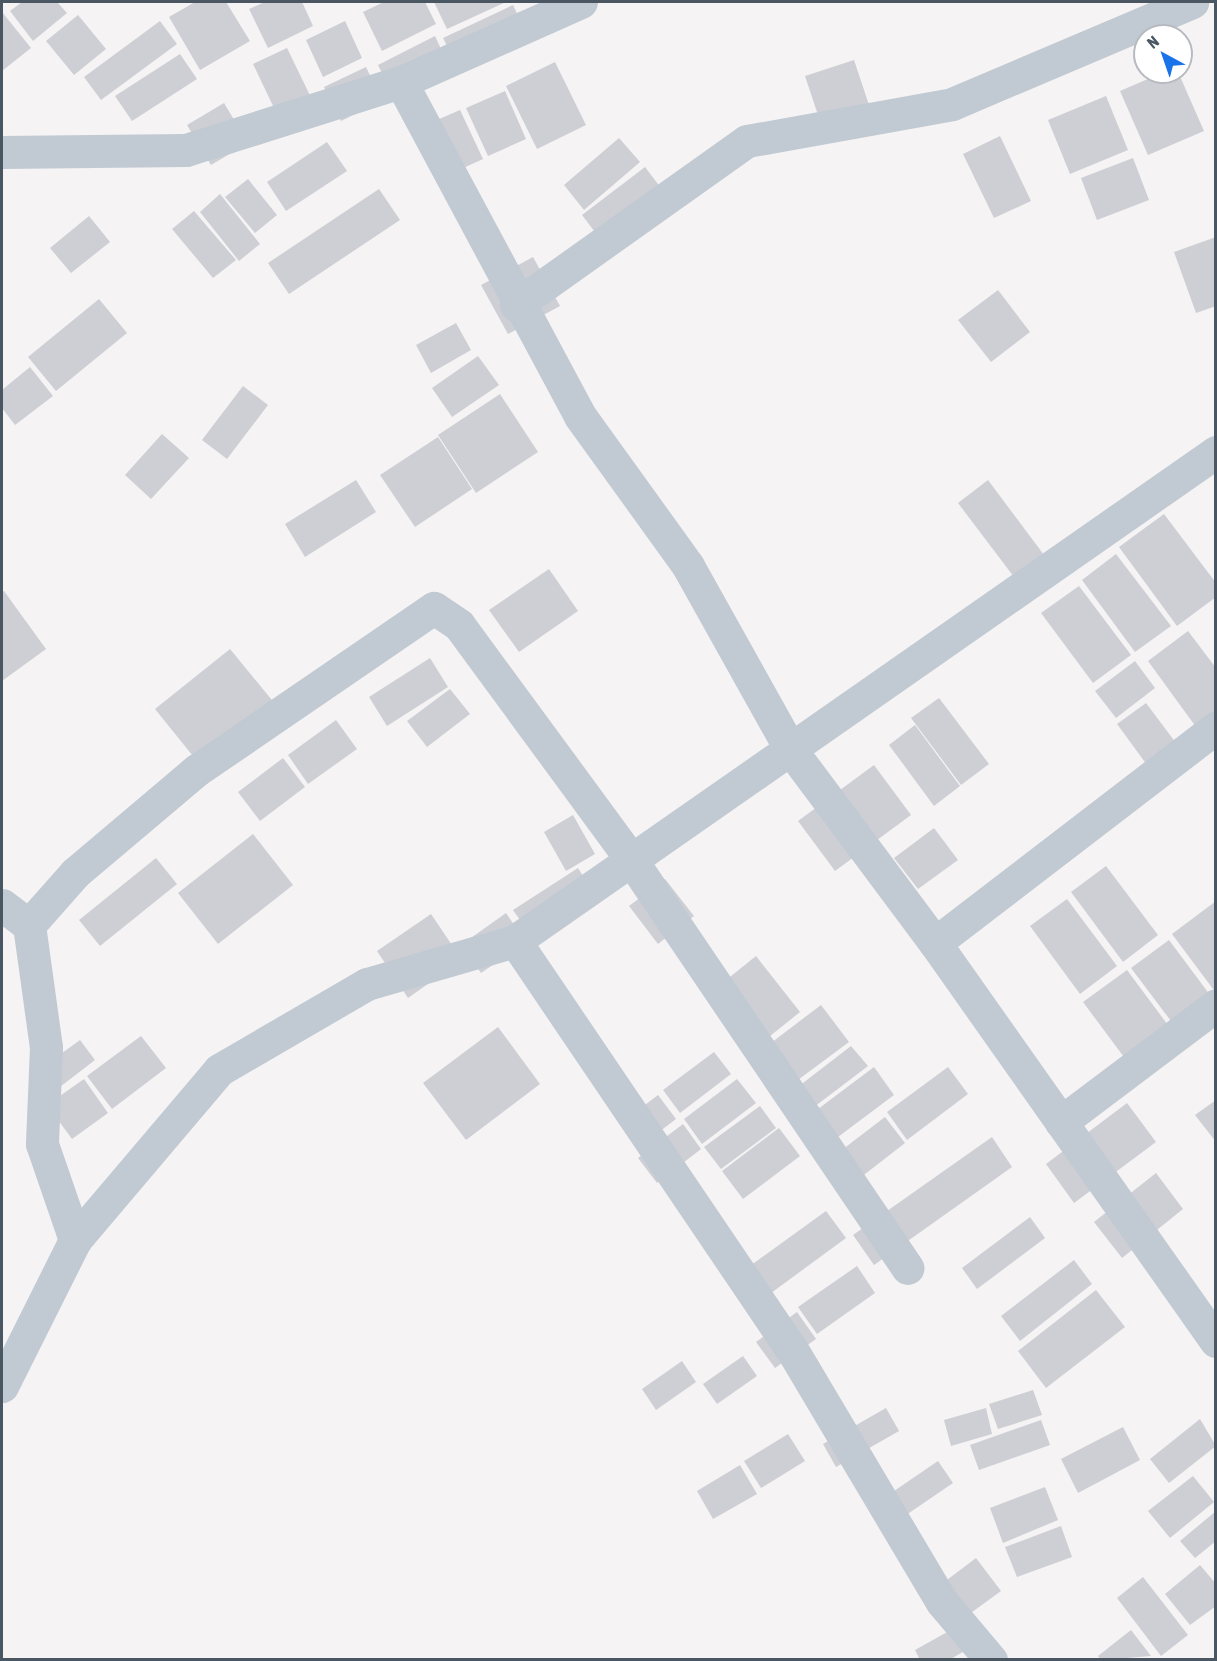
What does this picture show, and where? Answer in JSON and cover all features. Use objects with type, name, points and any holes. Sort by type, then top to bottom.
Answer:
[{"type":"street","points":[[2,152],[186,150],[401,81],[581,2]]},
{"type":"street","points":[[516,305],[747,141],[952,104],[1192,2]]},
{"type":"street","points":[[401,81],[516,305],[580,416],[688,566],[791,750],[935,943],[1215,1341]]},
{"type":"street","points":[[2,1386],[75,1240],[219,1070],[367,984],[515,941],[630,858],[791,750],[1215,452]]},
{"type":"street","points":[[29,925],[75,873],[197,770],[434,608],[459,625],[630,858],[908,1268]]},
{"type":"street","points":[[935,943],[1215,727]]},
{"type":"street","points":[[2,905],[29,925],[46,1047],[42,1144],[75,1240]]},
{"type":"street","points":[[515,941],[791,1348],[942,1602],[991,1659]]},
{"type":"street","points":[[1061,1122],[1215,1005]]},
{"type":"building","points":[[22,2],[57,2],[67,13],[33,41],[10,11]]},
{"type":"building","points":[[195,2],[226,2],[250,41],[200,70],[169,17]]},
{"type":"building","points":[[265,2],[302,2],[313,26],[268,48],[249,9]]},
{"type":"building","points":[[384,2],[425,2],[436,24],[382,51],[363,12]]},
{"type":"building","points":[[434,2],[506,2],[447,29]]},
{"type":"building","points":[[513,5],[528,37],[459,70],[443,38]]},
{"type":"building","points":[[2,12],[31,48],[2,71]]},
{"type":"building","points":[[78,15],[106,49],[74,75],[46,41]]},
{"type":"building","points":[[160,21],[177,44],[101,100],[84,77]]},
{"type":"building","points":[[345,21],[362,58],[323,77],[306,40]]},
{"type":"building","points":[[435,36],[452,73],[396,100],[378,65]]},
{"type":"building","points":[[287,48],[319,114],[285,131],[253,64]]},
{"type":"building","points":[[180,54],[197,79],[132,121],[115,96]]},
{"type":"building","points":[[854,60],[873,117],[824,133],[805,76]]},
{"type":"building","points":[[555,62],[586,125],[537,149],[506,86]]},
{"type":"building","points":[[366,67],[382,101],[341,121],[324,87]]},
{"type":"building","points":[[1136,84],[1183,84],[1204,131],[1148,155],[1120,91]]},
{"type":"building","points":[[505,91],[526,139],[488,156],[466,108]]},
{"type":"building","points":[[1106,96],[1128,150],[1070,174],[1048,120]]},
{"type":"building","points":[[224,103],[248,143],[211,165],[187,125]]},
{"type":"building","points":[[460,110],[483,159],[439,179],[416,129]]},
{"type":"building","points":[[1000,136],[1031,201],[994,218],[963,154]]},
{"type":"building","points":[[619,138],[640,162],[584,210],[564,185]]},
{"type":"building","points":[[327,142],[347,171],[286,211],[267,182]]},
{"type":"building","points":[[1133,158],[1149,200],[1097,220],[1081,178]]},
{"type":"building","points":[[645,167],[664,192],[601,240],[582,215]]},
{"type":"building","points":[[248,179],[277,215],[255,233],[225,197]]},
{"type":"building","points":[[379,189],[400,220],[289,294],[268,263]]},
{"type":"building","points":[[220,194],[260,244],[239,261],[200,212]]},
{"type":"building","points":[[194,211],[236,260],[213,278],[172,229]]},
{"type":"building","points":[[89,216],[110,242],[71,273],[50,248]]},
{"type":"building","points":[[1216,237],[1216,306],[1196,313],[1174,252]]},
{"type":"building","points":[[533,257],[560,306],[508,334],[481,285]]},
{"type":"building","points":[[998,290],[1030,332],[991,362],[958,320]]},
{"type":"building","points":[[99,299],[127,333],[56,391],[28,357]]},
{"type":"building","points":[[456,323],[471,350],[431,373],[416,345]]},
{"type":"building","points":[[478,356],[499,385],[452,417],[432,388]]},
{"type":"building","points":[[30,367],[53,396],[15,425],[2,408],[2,390]]},
{"type":"building","points":[[243,386],[268,405],[227,459],[202,440]]},
{"type":"building","points":[[500,394],[538,452],[476,493],[438,435]]},
{"type":"building","points":[[162,434],[189,458],[151,499],[125,475]]},
{"type":"building","points":[[438,437],[472,489],[415,527],[380,475]]},
{"type":"building","points":[[356,480],[376,512],[305,557],[285,524]]},
{"type":"building","points":[[988,480],[1047,559],[1017,581],[958,503]]},
{"type":"building","points":[[1164,514],[1216,583],[1216,597],[1177,626],[1119,547]]},
{"type":"building","points":[[1116,554],[1171,626],[1135,652],[1082,580]]},
{"type":"building","points":[[549,569],[578,611],[519,652],[489,610]]},
{"type":"building","points":[[1079,586],[1131,655],[1093,683],[1041,613]]},
{"type":"building","points":[[4,591],[46,649],[2,681],[2,592]]},
{"type":"building","points":[[1188,631],[1216,668],[1216,712],[1196,727],[1148,661]]},
{"type":"building","points":[[230,649],[276,705],[201,766],[155,709]]},
{"type":"building","points":[[430,658],[448,687],[387,726],[369,697]]},
{"type":"building","points":[[1135,661],[1155,688],[1116,718],[1095,691]]},
{"type":"building","points":[[450,689],[470,714],[427,747],[407,721]]},
{"type":"building","points":[[939,698],[989,764],[961,785],[911,718]]},
{"type":"building","points":[[1146,703],[1179,747],[1150,769],[1117,724]]},
{"type":"building","points":[[336,720],[357,749],[308,784],[288,755]]},
{"type":"building","points":[[915,725],[960,786],[934,806],[889,745]]},
{"type":"building","points":[[283,758],[305,787],[260,821],[238,792]]},
{"type":"building","points":[[874,765],[911,815],[835,871],[798,821]]},
{"type":"building","points":[[573,815],[595,854],[566,871],[544,832]]},
{"type":"building","points":[[934,828],[958,860],[918,889],[894,858]]},
{"type":"building","points":[[253,834],[293,885],[218,944],[178,893]]},
{"type":"building","points":[[156,858],[177,884],[100,946],[79,920]]},
{"type":"building","points":[[1106,866],[1158,935],[1123,962],[1071,892]]},
{"type":"building","points":[[578,868],[595,895],[531,936],[513,910]]},
{"type":"building","points":[[665,879],[694,916],[658,944],[629,906]]},
{"type":"building","points":[[1067,899],[1117,966],[1080,994],[1030,926]]},
{"type":"building","points":[[1216,901],[1216,993],[1172,934]]},
{"type":"building","points":[[506,913],[526,942],[481,973],[461,945]]},
{"type":"building","points":[[431,914],[462,960],[408,998],[377,951]]},
{"type":"building","points":[[1169,940],[1216,1003],[1183,1037],[1131,968]]},
{"type":"building","points":[[756,956],[800,1012],[750,1052],[705,997]]},
{"type":"building","points":[[1127,970],[1182,1044],[1138,1076],[1083,1002]]},
{"type":"building","points":[[821,1005],[849,1042],[779,1094],[751,1058]]},
{"type":"building","points":[[498,1027],[540,1084],[466,1140],[423,1083]]},
{"type":"building","points":[[141,1036],[166,1068],[112,1109],[87,1076]]},
{"type":"building","points":[[80,1040],[95,1060],[56,1090],[40,1069]]},
{"type":"building","points":[[851,1046],[868,1066],[801,1117],[786,1096]]},
{"type":"building","points":[[714,1052],[731,1074],[680,1113],[663,1090]]},
{"type":"building","points":[[874,1067],[894,1095],[822,1149],[802,1121]]},
{"type":"building","points":[[948,1067],[968,1094],[907,1140],[887,1112]]},
{"type":"building","points":[[84,1079],[108,1113],[72,1139],[47,1105]]},
{"type":"building","points":[[737,1079],[756,1103],[702,1144],[684,1119]]},
{"type":"building","points":[[658,1095],[676,1119],[638,1148],[620,1124]]},
{"type":"building","points":[[1216,1100],[1216,1142],[1195,1115]]},
{"type":"building","points":[[1127,1103],[1156,1142],[1074,1203],[1046,1164]]},
{"type":"building","points":[[760,1106],[776,1128],[721,1169],[704,1147]]},
{"type":"building","points":[[885,1117],[905,1143],[851,1185],[830,1159]]},
{"type":"building","points":[[683,1124],[701,1149],[657,1183],[638,1158]]},
{"type":"building","points":[[779,1128],[800,1156],[743,1199],[722,1171]]},
{"type":"building","points":[[992,1137],[1012,1167],[874,1265],[853,1235]]},
{"type":"building","points":[[1156,1173],[1183,1209],[1122,1258],[1094,1222]]},
{"type":"building","points":[[826,1211],[846,1238],[767,1296],[747,1268]]},
{"type":"building","points":[[1030,1217],[1045,1238],[977,1289],[962,1268]]},
{"type":"building","points":[[1074,1260],[1092,1284],[1020,1341],[1001,1316]]},
{"type":"building","points":[[857,1266],[875,1293],[817,1334],[798,1307]]},
{"type":"building","points":[[1096,1290],[1125,1327],[1046,1388],[1018,1351]]},
{"type":"building","points":[[797,1312],[816,1339],[775,1368],[756,1342]]},
{"type":"building","points":[[743,1356],[757,1376],[717,1404],[703,1384]]},
{"type":"building","points":[[682,1361],[696,1382],[656,1410],[642,1389]]},
{"type":"building","points":[[1033,1390],[1042,1415],[998,1429],[989,1404]]},
{"type":"building","points":[[886,1408],[899,1431],[836,1467],[823,1444]]},
{"type":"building","points":[[986,1408],[992,1434],[951,1446],[944,1420]]},
{"type":"building","points":[[1200,1419],[1216,1446],[1169,1483],[1150,1459]]},
{"type":"building","points":[[1041,1420],[1050,1445],[979,1470],[970,1445]]},
{"type":"building","points":[[1123,1427],[1140,1460],[1078,1493],[1061,1459]]},
{"type":"building","points":[[788,1434],[805,1461],[761,1488],[744,1461]]},
{"type":"building","points":[[938,1461],[953,1483],[890,1526],[875,1504]]},
{"type":"building","points":[[740,1465],[757,1494],[713,1519],[697,1491]]},
{"type":"building","points":[[1193,1476],[1214,1502],[1170,1538],[1148,1511]]},
{"type":"building","points":[[1045,1487],[1058,1520],[1003,1543],[990,1508]]},
{"type":"building","points":[[1216,1511],[1216,1541],[1195,1558],[1180,1541]]},
{"type":"building","points":[[1061,1526],[1072,1557],[1017,1577],[1005,1547]]},
{"type":"building","points":[[976,1558],[1001,1591],[964,1618],[939,1586]]},
{"type":"building","points":[[1200,1565],[1216,1584],[1216,1606],[1190,1625],[1165,1594]]},
{"type":"building","points":[[1143,1577],[1188,1635],[1161,1656],[1117,1598]]},
{"type":"building","points":[[967,1621],[980,1642],[949,1660],[920,1660],[915,1650]]},
{"type":"building","points":[[1131,1630],[1151,1656],[1101,1660],[1098,1656]]}]
